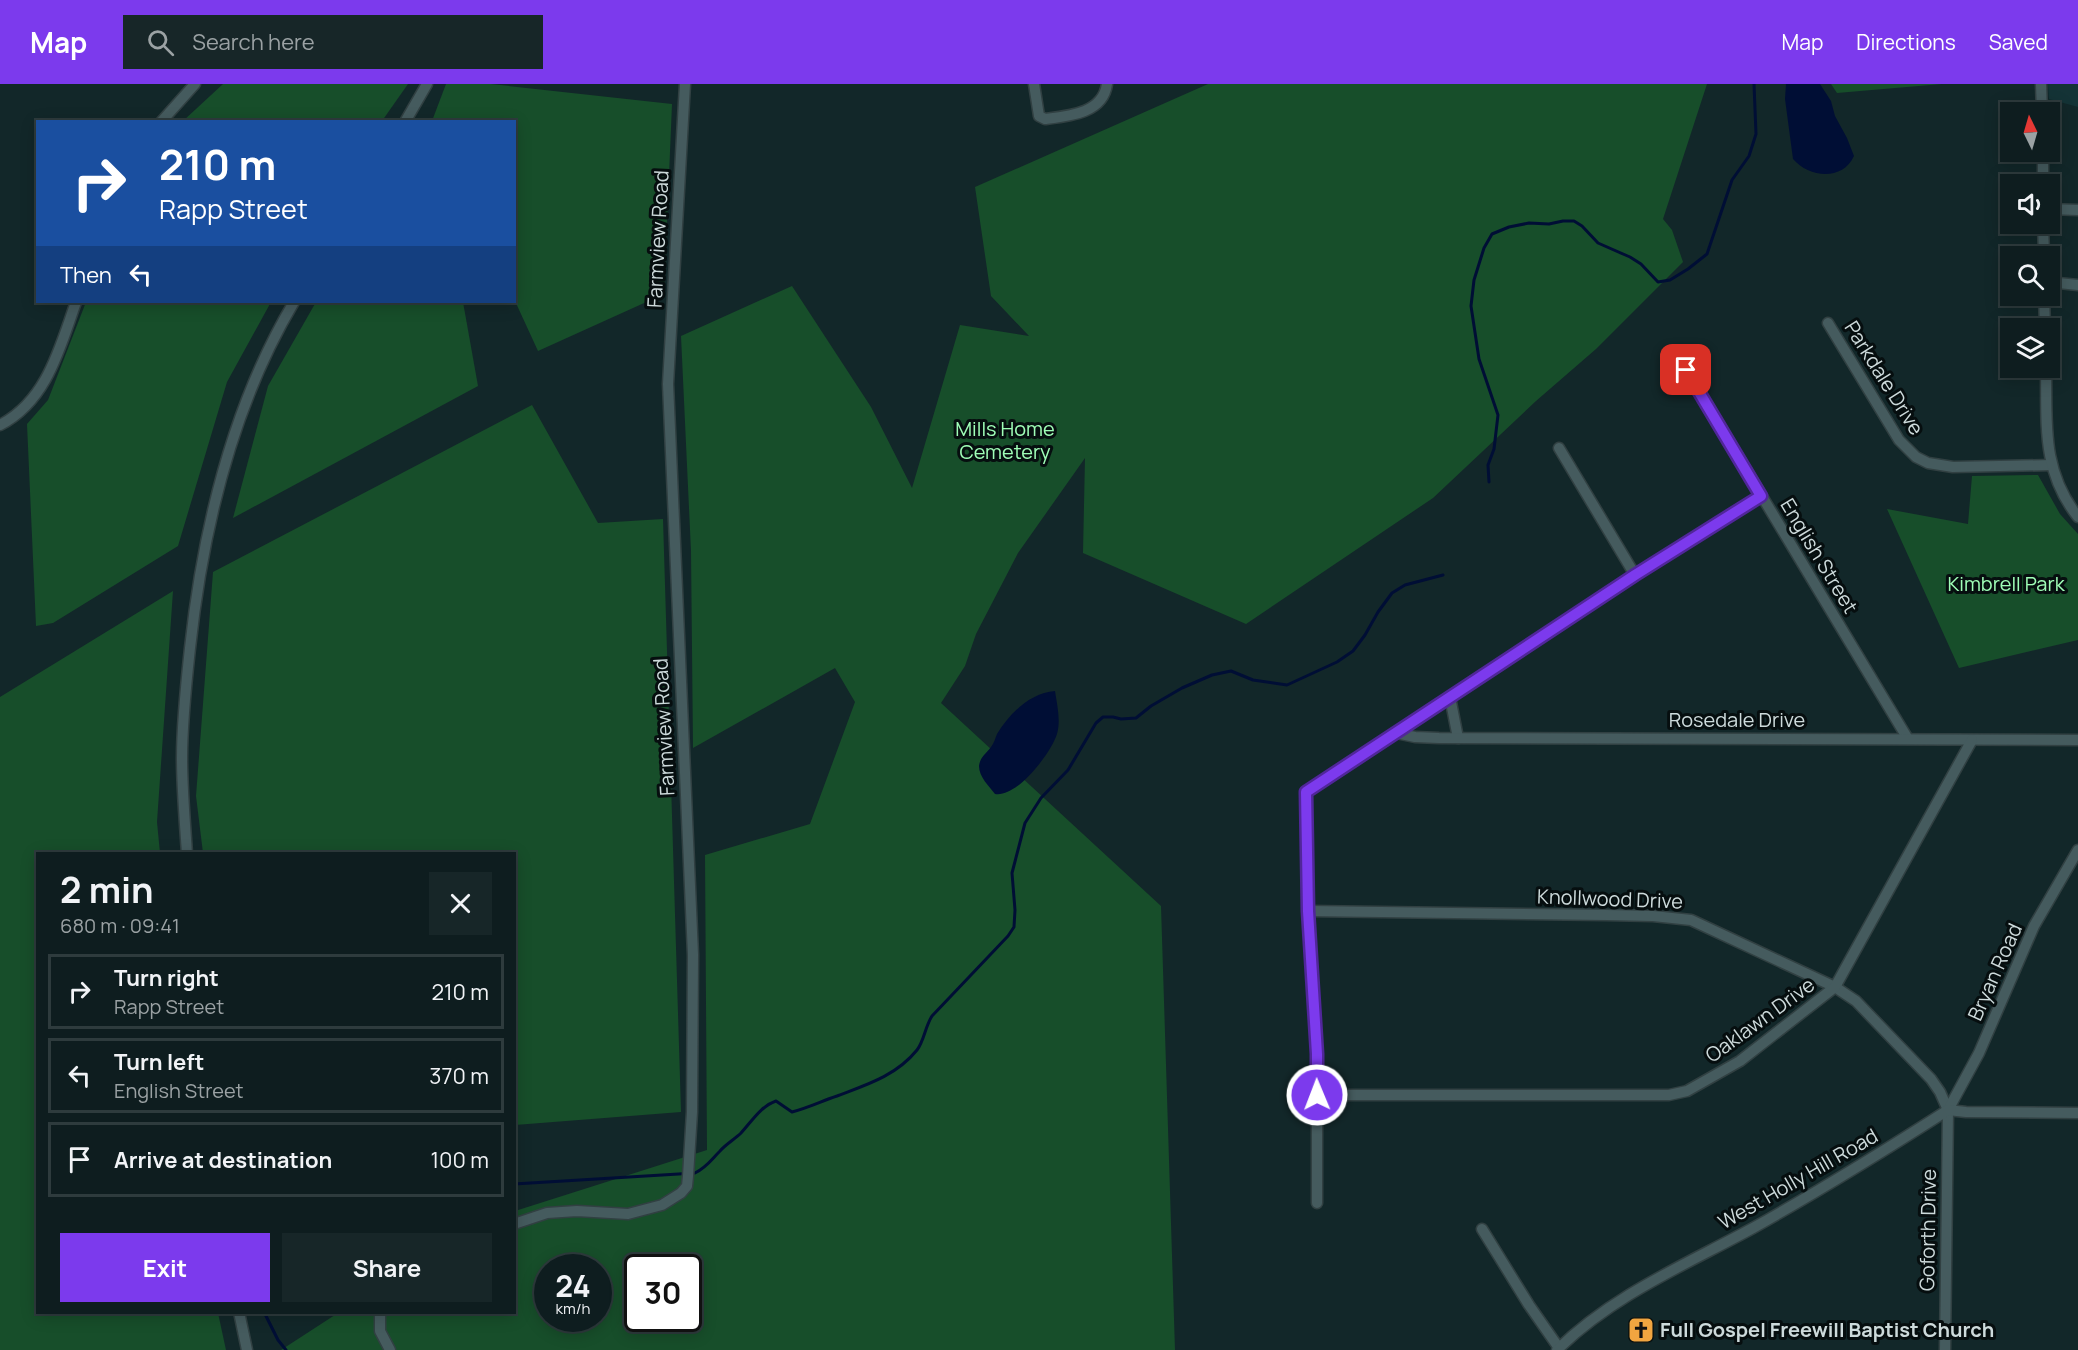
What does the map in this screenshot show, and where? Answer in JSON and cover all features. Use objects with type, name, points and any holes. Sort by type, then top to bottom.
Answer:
[{"type":"street","points":[[162,120],[195,84]]},
{"type":"street","points":[[406,120],[427,84]]},
{"type":"street","name":"Farmview Road","points":[[516,1223],[547,1213],[577,1211],[628,1214],[662,1205],[687,1186],[692,1112],[693,956],[668,384],[685,84]]},
{"type":"street","points":[[1034,84],[1039,116],[1045,119],[1090,110],[1106,95],[1107,84]]},
{"type":"street","points":[[2041,84],[2042,102]]},
{"type":"street","points":[[2060,209],[2078,210]]},
{"type":"street","points":[[2060,283],[2078,285]]},
{"type":"street","points":[[0,425],[25,408],[36,395],[57,355],[76,303]]},
{"type":"street","points":[[187,852],[182,758],[185,691],[194,609],[209,526],[233,438],[254,379],[293,303]]},
{"type":"street","name":"Parkdale Drive","points":[[1828,323],[1899,440],[1916,457],[1928,463],[1953,467],[2051,465]]},
{"type":"street","name":"English Street","points":[[1680,360],[1908,739]]},
{"type":"street","points":[[2047,378],[2051,465],[2056,483],[2078,517]]},
{"type":"street","points":[[1559,448],[1635,575]]},
{"type":"street","points":[[1317,1203],[1317,1054],[1308,911],[1306,792],[1635,575],[1761,496]]},
{"type":"street","points":[[1449,697],[1458,738]]},
{"type":"street","name":"Rosedale Drive","points":[[1396,733],[1415,737],[1458,738],[2078,740]]},
{"type":"street","name":"Oaklawn Drive","points":[[1317,1095],[1669,1095],[1687,1091],[1740,1061],[1835,987],[1972,740]]},
{"type":"street","name":"Bryan Road","points":[[1948,1110],[1979,1053],[2034,926],[2078,850]]},
{"type":"street","name":"Knollwood Drive","points":[[1308,911],[1653,916],[1691,920],[1835,987],[1856,1001],[1931,1079],[1948,1110]]},
{"type":"street","points":[[1948,1110],[2078,1113]]},
{"type":"street","name":"West Holly Hill Road","points":[[1558,1349],[1583,1326],[1625,1297],[1856,1169],[1948,1110]]},
{"type":"street","name":"Goforth Drive","points":[[1945,1350],[1948,1110]]},
{"type":"street","points":[[1482,1229],[1558,1349]]},
{"type":"street","points":[[239,1314],[247,1350]]},
{"type":"street","points":[[380,1314],[380,1331],[390,1350]]},
{"type":"shaded area","points":[[2048,84],[2078,84],[2078,107],[2049,99]]},
{"type":"green space","points":[[223,84],[408,84],[383,120],[184,120]]},
{"type":"green space","points":[[446,84],[491,84],[672,104],[664,294],[538,351],[516,303],[516,120],[432,120]]},
{"type":"green space","name":"Mills Home Cemetery","points":[[1208,84],[1707,84],[1663,219],[1672,230],[1683,262],[1596,349],[1536,401],[1433,498],[1246,624],[1083,553],[1085,458],[1018,553],[976,634],[965,666],[941,703],[1161,906],[1175,1350],[281,1350],[336,1314],[516,1314],[516,1211],[707,1150],[705,855],[810,824],[855,702],[835,668],[693,748],[691,551],[681,336],[792,286],[871,407],[912,488],[960,325],[1029,336],[991,296],[975,187]]},
{"type":"green space","points":[[1831,84],[1942,84],[1837,93]]},
{"type":"green space","points":[[86,303],[270,303],[227,382],[178,546],[53,623],[36,626],[27,424],[48,400]]},
{"type":"green space","points":[[315,303],[463,303],[478,386],[233,518],[268,386]]},
{"type":"green space","points":[[532,405],[598,523],[663,519],[681,1112],[516,1125],[516,852],[203,852],[196,796],[213,572]]},
{"type":"green space","name":"Kimbrell Park","points":[[2038,475],[2060,514],[2078,534],[2078,640],[1959,668],[1887,509],[1968,524],[1972,476]]},
{"type":"green space","points":[[173,591],[157,822],[160,852],[36,852],[36,1314],[218,1314],[226,1350],[0,1350],[0,697]]},
{"type":"water","points":[[1786,84],[1820,84],[1831,101],[1835,116],[1854,156],[1842,170],[1834,173],[1816,173],[1793,159],[1785,99]]},
{"type":"water","points":[[1055,691],[1059,723],[1054,742],[1041,762],[1023,782],[1004,793],[995,794],[981,774],[979,766],[982,758],[1002,726],[1021,705],[1037,696]]},
{"type":"waterway","points":[[1489,482],[1488,465],[1494,449],[1498,415],[1479,359],[1471,306],[1474,280],[1484,248],[1492,234],[1509,227],[1529,223],[1549,224],[1574,221],[1598,243],[1641,264],[1658,282],[1670,280],[1707,254],[1732,180],[1749,156],[1756,134],[1754,84]]},
{"type":"waterway","points":[[516,1184],[695,1173],[706,1166],[722,1148],[741,1133],[761,1110],[771,1103],[776,1101],[792,1112],[859,1088],[900,1067],[917,1050],[932,1016],[1014,927],[1012,873],[1025,823],[1041,798],[1068,770],[1096,723],[1103,717],[1136,718],[1151,706],[1182,688],[1212,675],[1231,671],[1253,680],[1287,685],[1337,662],[1353,651],[1392,593],[1405,585],[1443,575]]},
{"type":"waterway","points":[[265,1314],[278,1340],[286,1350]]},
{"type":"place","name":"Full Gospel Freewill Baptist Church","points":[[1641,1330]]},
{"type":"route","points":[[1317,1095],[1317,1054],[1308,911],[1306,792],[1635,575],[1761,496],[1686,370]]}]
